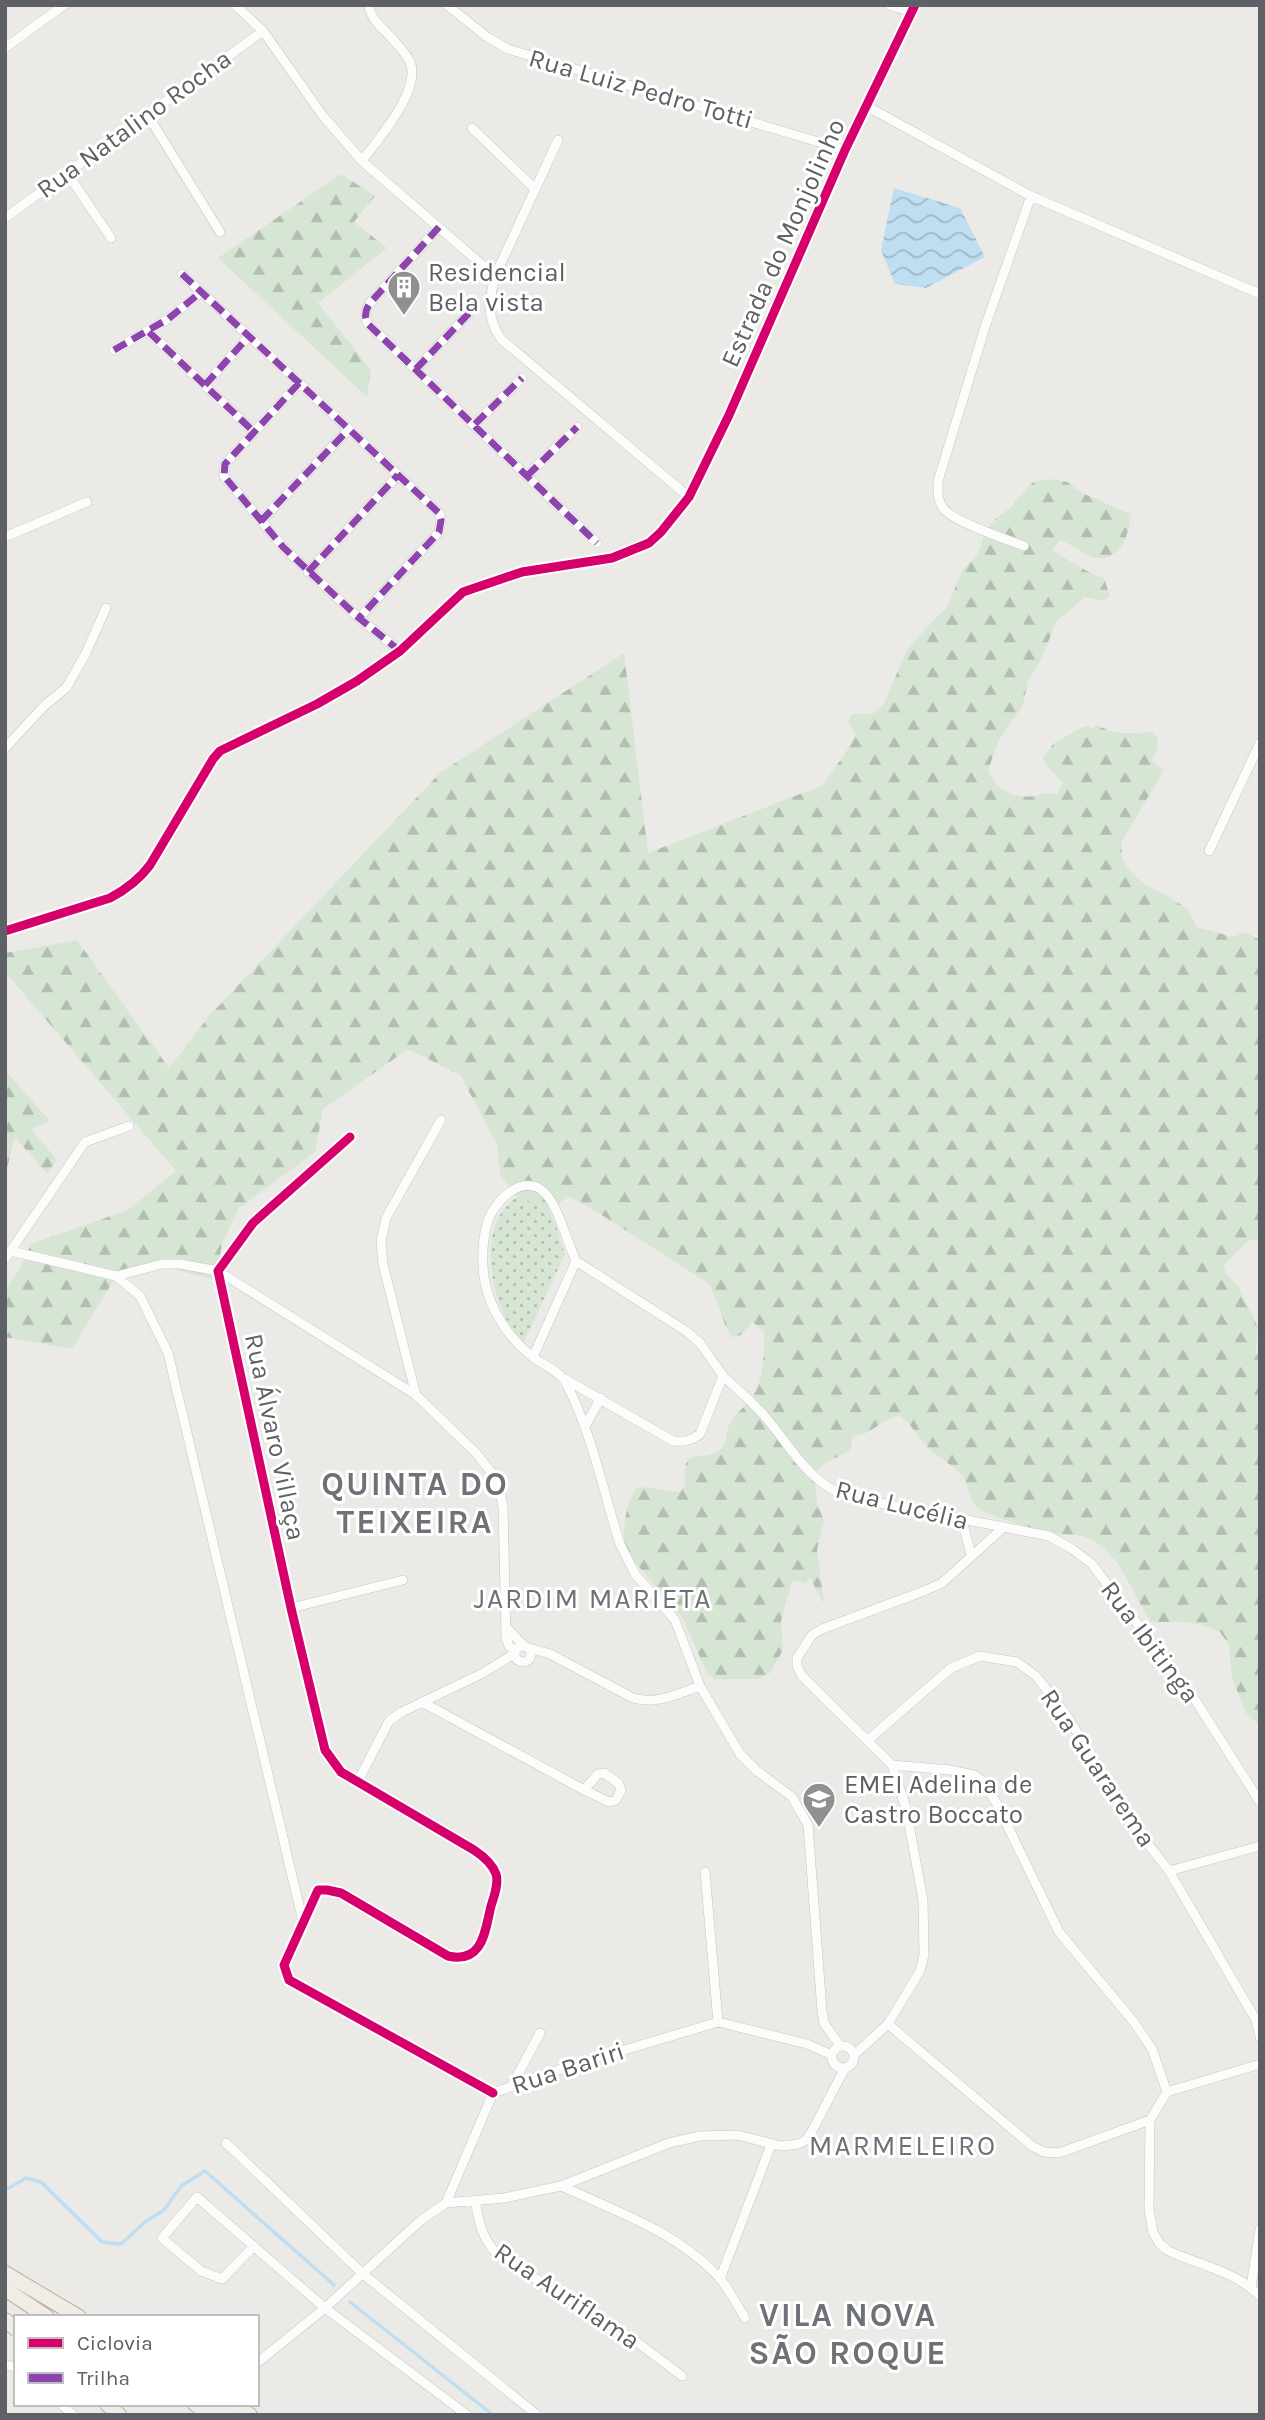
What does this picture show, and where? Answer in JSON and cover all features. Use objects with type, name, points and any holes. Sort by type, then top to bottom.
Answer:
[{"type":"highway","points":[[5,2273],[76,2315]]},
{"type":"highway","points":[[5,2289],[44,2315]]},
{"type":"street","points":[[5,48],[64,5]]},
{"type":"street","points":[[235,5],[263,31],[329,124],[362,161],[495,276]]},
{"type":"street","points":[[362,161],[403,103],[411,85],[412,74],[411,64],[373,18],[369,5]]},
{"type":"street","name":"Rua Luiz Pedro Totti","points":[[447,5],[487,37],[508,49],[845,150]]},
{"type":"street","points":[[889,5],[913,9]]},
{"type":"street","name":"Estrada do Monjolinho","points":[[5,931],[110,898],[125,890],[150,866],[220,751],[339,693],[400,651],[463,593],[492,580],[522,572],[612,558],[649,543],[661,532],[689,497],[729,415],[845,150],[913,9]]},
{"type":"street","name":"Rua Natalino Rocha","points":[[5,218],[263,31]]},
{"type":"street","points":[[868,107],[1031,196],[1260,294]]},
{"type":"street","points":[[147,114],[220,232]]},
{"type":"street","points":[[471,128],[535,189]]},
{"type":"street","points":[[558,140],[495,276],[488,301],[494,328],[501,339],[689,497]]},
{"type":"street","points":[[67,173],[111,238]]},
{"type":"street","points":[[1024,546],[951,516],[942,507],[938,496],[938,481],[986,324],[1031,196]]},
{"type":"street","points":[[439,227],[366,308],[368,324],[597,543]]},
{"type":"street","points":[[182,274],[439,513],[439,532],[359,618]]},
{"type":"street","points":[[114,350],[168,320],[201,292]]},
{"type":"street","points":[[416,369],[469,313]]},
{"type":"street","points":[[149,332],[254,432]]},
{"type":"street","points":[[205,385],[249,336]]},
{"type":"street","points":[[475,424],[522,378]]},
{"type":"street","points":[[299,383],[225,464],[223,472],[283,547],[359,618],[400,651]]},
{"type":"street","points":[[527,476],[577,427]]},
{"type":"street","points":[[261,521],[348,429]]},
{"type":"street","points":[[308,572],[398,475]]},
{"type":"street","points":[[5,537],[87,502]]},
{"type":"street","points":[[5,748],[45,705],[65,688],[85,655],[106,608]]},
{"type":"street","points":[[1209,851],[1260,743]]},
{"type":"street","points":[[416,1395],[383,1264],[381,1242],[386,1218],[441,1120]]},
{"type":"street","points":[[129,1126],[85,1142],[8,1255],[116,1276],[162,1264],[180,1264],[218,1271],[416,1395],[477,1454],[499,1488],[503,1507],[506,1627],[508,1642],[517,1660],[522,1662]]},
{"type":"street","points":[[218,1271],[253,1223],[350,1137]]},
{"type":"street","points":[[533,1357],[576,1261],[553,1205],[544,1192],[533,1186],[522,1185],[507,1194],[487,1222],[482,1260],[485,1280],[499,1320],[515,1340],[533,1357],[565,1379],[673,1441],[692,1440],[699,1434],[723,1376]]},
{"type":"street","name":"Rua Lucélia","points":[[576,1261],[686,1331],[700,1343],[723,1376],[759,1410],[810,1474],[825,1487],[845,1496],[962,1521],[1004,1527]]},
{"type":"street","name":"Rua Álvaro Villaça","points":[[218,1271],[291,1608],[325,1750],[341,1772],[488,1860],[497,1875],[496,1891],[482,1943],[460,1959],[448,1956],[341,1893],[327,1889],[318,1890],[303,1922]]},
{"type":"street","points":[[116,1276],[140,1296],[168,1353],[303,1922],[284,1965],[289,1980],[494,2093]]},
{"type":"street","points":[[565,1379],[585,1426],[620,1544],[628,1562],[635,1574],[675,1620],[700,1686],[740,1754],[757,1771],[792,1797],[808,1825],[822,2011],[828,2031],[840,2046],[849,2048],[854,2054]]},
{"type":"street","points":[[585,1426],[601,1398]]},
{"type":"street","points":[[962,1521],[971,1554]]},
{"type":"street","points":[[259,2361],[324,2308],[420,2221],[446,2203],[504,2198],[561,2186],[669,2143],[699,2136],[737,2135],[771,2145],[798,2144],[806,2140],[845,2068],[852,2063],[854,2054],[888,2024],[919,1971],[924,1955],[923,1900],[906,1808],[892,1765],[802,1676],[797,1666],[797,1658],[806,1642],[822,1629],[942,1583],[1004,1527]]},
{"type":"street","name":"Rua Ibitinga","points":[[1004,1527],[1049,1536],[1091,1563],[1192,1695],[1260,1802]]},
{"type":"street","points":[[291,1608],[403,1580]]},
{"type":"street","points":[[483,1672],[528,1661],[528,1650],[506,1627]]},
{"type":"street","points":[[358,1781],[389,1721],[483,1672],[515,1653],[517,1647],[550,1654],[643,1701],[654,1702],[700,1686]]},
{"type":"street","name":"Rua Guararema","points":[[867,1740],[951,1668],[980,1656],[1017,1662],[1036,1676],[1067,1716],[1116,1798],[1169,1871],[1258,2020],[1260,2037]]},
{"type":"street","points":[[422,1702],[584,1790]]},
{"type":"street","points":[[892,1765],[950,1770],[974,1775],[982,1780],[997,1804],[1059,1932],[1133,2021],[1152,2049],[1167,2092]]},
{"type":"street","points":[[1169,1871],[1260,1846]]},
{"type":"street","points":[[705,1872],[718,2022],[807,2044],[832,2055],[837,2067],[845,2068]]},
{"type":"street","name":"Rua Bariri","points":[[446,2203],[494,2093],[561,2069],[718,2022]]},
{"type":"street","points":[[888,2024],[1032,2146],[1044,2152],[1059,2153],[1150,2120]]},
{"type":"street","points":[[511,2087],[540,2033]]},
{"type":"street","points":[[832,2055],[840,2046]]},
{"type":"street","points":[[1260,2064],[1167,2092],[1150,2120],[1149,2209],[1153,2232],[1159,2243],[1177,2255],[1231,2274],[1260,2296]]},
{"type":"street","points":[[226,2143],[363,2274],[537,2415]]},
{"type":"street","points":[[720,2278],[771,2145]]},
{"type":"street","points":[[561,2186],[662,2232],[678,2242],[720,2278],[746,2318]]},
{"type":"street","points":[[254,2246],[222,2279],[201,2271],[162,2238],[197,2197],[254,2246],[324,2308],[467,2415]]},
{"type":"street","name":"Rua Auriflama","points":[[475,2200],[481,2230],[488,2245],[499,2256],[630,2337],[682,2376]]},
{"type":"street","points":[[1251,2287],[1260,2229]]},
{"type":"green space","points":[[341,174],[375,196],[354,222],[387,248],[318,303],[371,370],[367,397],[218,258]]},
{"type":"green space","points":[[1049,479],[1067,482],[1082,493],[1131,514],[1123,544],[1114,554],[1092,557],[1060,540],[1052,550],[1104,578],[1110,596],[1103,601],[1085,597],[1056,622],[1040,662],[1028,681],[1023,705],[999,740],[988,770],[991,777],[1000,788],[1019,796],[1048,793],[1056,795],[1063,783],[1043,758],[1054,743],[1085,726],[1093,728],[1096,724],[1116,732],[1152,732],[1158,738],[1152,761],[1164,770],[1122,841],[1122,854],[1126,865],[1142,882],[1186,908],[1196,927],[1233,937],[1245,932],[1260,940],[1260,1239],[1249,1240],[1224,1265],[1258,1327],[1256,1351],[1260,1361],[1260,1726],[1246,1713],[1232,1678],[1229,1645],[1220,1632],[1185,1622],[1151,1622],[1117,1563],[1090,1539],[1039,1530],[979,1509],[973,1502],[962,1475],[928,1448],[900,1416],[861,1435],[853,1436],[850,1450],[824,1464],[814,1473],[817,1502],[824,1520],[817,1550],[824,1604],[810,1578],[805,1583],[792,1580],[781,1621],[783,1650],[770,1673],[757,1679],[715,1679],[707,1673],[682,1617],[626,1552],[625,1519],[637,1488],[680,1492],[685,1485],[686,1463],[689,1459],[713,1454],[722,1448],[729,1425],[758,1385],[763,1361],[764,1331],[752,1322],[740,1335],[730,1336],[708,1283],[568,1196],[551,1210],[538,1201],[521,1201],[500,1175],[497,1144],[460,1075],[408,1049],[323,1109],[315,1152],[239,1208],[222,1243],[216,1280],[161,1266],[115,1278],[72,1349],[5,1337],[5,1291],[31,1244],[128,1210],[176,1171],[5,972],[5,953],[77,940],[169,1068],[210,1015],[440,773],[624,653],[648,853],[823,785],[850,746],[855,734],[849,723],[850,716],[872,714],[883,705],[908,648],[948,605],[963,569],[978,554],[985,532],[1033,482]]},
{"type":"green space","points":[[5,1070],[50,1121],[31,1129],[57,1160],[47,1174],[15,1137],[5,1176]]},
{"type":"green space","points":[[528,1193],[549,1210],[565,1254],[524,1342],[511,1327],[501,1308],[491,1262],[492,1239],[498,1218],[510,1202]]},
{"type":"water","points":[[894,188],[960,208],[985,257],[926,288],[895,284],[881,250]]},
{"type":"waterway","points":[[5,2190],[26,2178],[41,2182],[102,2242],[121,2244],[145,2222],[164,2210],[181,2186],[205,2171],[334,2285]]},
{"type":"waterway","points":[[350,2302],[493,2415]]},
{"type":"marked path","points":[[439,227],[370,303],[366,313],[368,324],[597,543]]},
{"type":"marked path","points":[[182,274],[439,513],[439,532],[359,618]]},
{"type":"marked path","points":[[114,350],[168,319],[201,292]]},
{"type":"marked path","points":[[416,369],[469,313]]},
{"type":"marked path","points":[[149,332],[254,432]]},
{"type":"marked path","points":[[205,385],[249,336]]},
{"type":"marked path","points":[[475,424],[522,378]]},
{"type":"marked path","points":[[299,383],[225,464],[224,476],[283,547],[359,618],[400,651]]},
{"type":"marked path","points":[[527,476],[577,427]]},
{"type":"marked path","points":[[261,521],[348,430]]},
{"type":"marked path","points":[[308,572],[398,475]]},
{"type":"cycle path","points":[[5,931],[110,898],[127,888],[150,865],[220,751],[317,704],[357,681],[400,651],[463,592],[522,572],[612,558],[649,543],[661,532],[689,497],[729,415],[845,150],[915,5]]},
{"type":"cycle path","points":[[350,1137],[253,1223],[218,1271],[291,1608],[325,1750],[341,1772],[481,1855],[492,1866],[497,1882],[484,1935],[469,1955],[448,1956],[341,1893],[318,1890],[284,1965],[289,1980],[493,2093]]},
{"type":"place","name":"Residencial Bela vista","points":[[404,317]]},
{"type":"place","name":"EMEI Adelina de Castro Boccato","points":[[819,1829]]},
{"type":"district","name":"QUINTA DO TEIXEIRA","points":[[415,1503]]},
{"type":"district","name":"JARDIM MARIETA","points":[[593,1598]]},
{"type":"district","name":"MARMELEIRO","points":[[903,2145]]},
{"type":"district","name":"VILA NOVA SÃO ROQUE","points":[[848,2334]]}]
